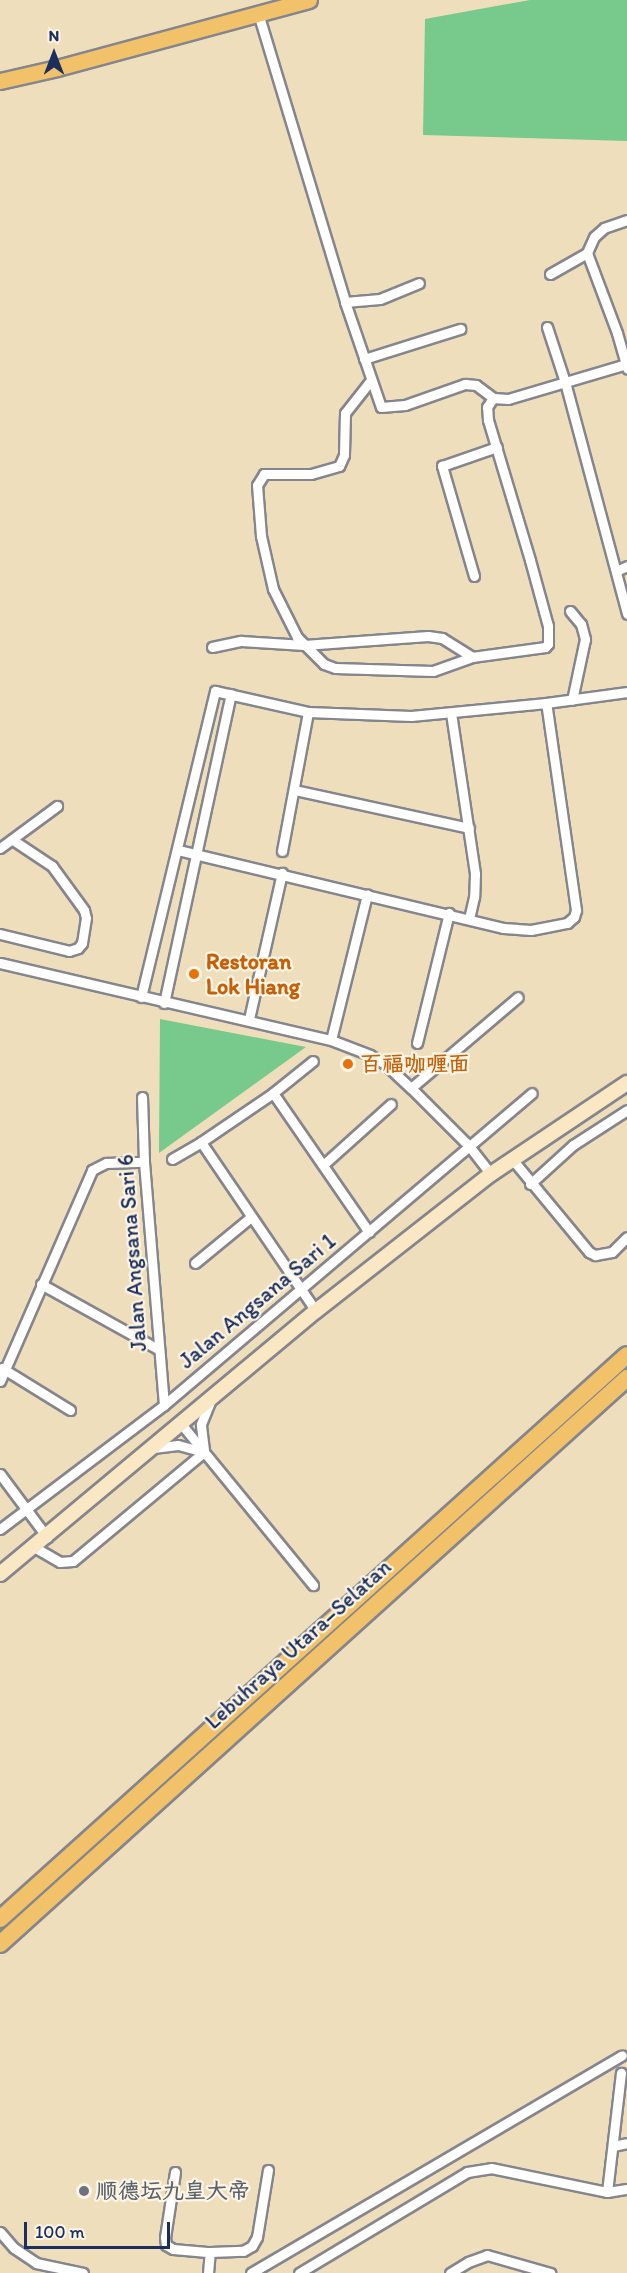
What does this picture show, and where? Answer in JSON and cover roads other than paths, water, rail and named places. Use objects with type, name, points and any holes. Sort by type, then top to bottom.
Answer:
[{"type":"highway","name":"Lebuhraya Utara–Selatan","points":[[0,1919],[627,1355]]},
{"type":"highway","name":"Lebuhraya Utara–Selatan","points":[[0,1944],[627,1378]]},
{"type":"main road","points":[[0,81],[57,68],[309,0]]},
{"type":"main road","points":[[0,1574],[182,1425],[316,1311],[490,1174],[627,1083]]},
{"type":"street","points":[[258,14],[345,302],[381,407],[405,405],[465,384],[476,385],[493,398],[508,399],[626,367],[617,333],[586,254]]},
{"type":"street","points":[[550,274],[586,254],[594,237],[604,228],[627,220]]},
{"type":"street","points":[[345,302],[380,299],[419,283]]},
{"type":"street","points":[[547,327],[565,382],[627,614]]},
{"type":"street","points":[[364,359],[460,328]]},
{"type":"street","points":[[370,380],[345,413],[344,455],[339,466],[303,475],[264,474],[258,481],[261,536],[267,570],[282,610],[304,645],[324,664],[334,668],[433,671],[472,657],[545,647],[550,639],[530,560],[487,413],[487,407],[493,398]]},
{"type":"street","points":[[474,576],[442,466],[497,447]]},
{"type":"street","points":[[616,571],[627,566]]},
{"type":"street","points":[[570,611],[581,624],[585,639],[572,700]]},
{"type":"street","points":[[212,647],[258,640],[304,645],[435,636],[472,657]]},
{"type":"street","points":[[141,998],[215,691],[308,712],[411,716],[546,703],[627,692]]},
{"type":"street","points":[[164,1003],[231,694]]},
{"type":"street","points":[[178,850],[449,913],[503,928],[531,930],[567,923],[574,917],[576,910],[546,703]]},
{"type":"street","points":[[282,851],[308,712]]},
{"type":"street","points":[[451,713],[476,885],[469,918]]},
{"type":"street","points":[[295,790],[469,828]]},
{"type":"street","points":[[0,848],[57,806]]},
{"type":"street","points":[[0,934],[69,951],[78,948],[82,942],[86,918],[84,910],[52,866],[13,840]]},
{"type":"street","points":[[249,1019],[282,873]]},
{"type":"street","points":[[331,1040],[368,894]]},
{"type":"street","points":[[417,1043],[449,913]]},
{"type":"street","points":[[0,963],[141,998],[249,1019],[331,1040],[379,1060],[411,1088],[469,1146],[490,1174]]},
{"type":"street","points":[[411,1088],[518,997]]},
{"type":"street","points":[[172,1159],[273,1093],[313,1061]]},
{"type":"street","points":[[273,1093],[369,1232]]},
{"type":"street","name":"Jalan Angsana Sari 1","points":[[0,1529],[164,1405],[532,1093]]},
{"type":"street","name":"Jalan Angsana Sari 6","points":[[142,1097],[144,1162],[164,1405]]},
{"type":"street","points":[[323,1165],[391,1104]]},
{"type":"street","points":[[530,1184],[573,1145],[627,1110]]},
{"type":"street","points":[[201,1142],[316,1311]]},
{"type":"street","points":[[512,1159],[530,1184],[588,1252],[595,1255],[612,1252],[627,1237]]},
{"type":"street","points":[[0,1381],[3,1368],[92,1170],[106,1163],[144,1162]]},
{"type":"street","points":[[195,1263],[251,1217]]},
{"type":"street","points":[[41,1284],[158,1349]]},
{"type":"street","points":[[3,1368],[70,1410]]},
{"type":"street","points":[[204,1452],[201,1424],[211,1400]]},
{"type":"street","points":[[182,1425],[313,1585]]},
{"type":"street","points":[[153,1448],[178,1445],[204,1452]]},
{"type":"street","points":[[34,1547],[60,1562],[69,1563],[155,1495],[204,1452]]},
{"type":"street","points":[[0,1474],[47,1537]]},
{"type":"street","points":[[251,2273],[622,2055]]},
{"type":"street","points":[[608,2192],[621,2073]]},
{"type":"street","points":[[613,2146],[627,2143]]},
{"type":"street","points":[[299,2273],[314,2268],[427,2194],[467,2172],[480,2169],[517,2171],[608,2192],[627,2189]]},
{"type":"street","points":[[175,2172],[166,2245],[173,2249],[210,2252],[243,2251],[252,2246],[257,2237],[268,2170]]},
{"type":"street","points":[[0,2232],[14,2248],[36,2263],[83,2273]]},
{"type":"street","points":[[208,2273],[210,2252]]},
{"type":"street","points":[[455,2272],[478,2256],[496,2255],[550,2273]]},
{"type":"place","name":"Restoran Lok Hiang","points":[[194,974]]},
{"type":"place","name":"百福咖喱面","points":[[348,1064]]},
{"type":"place","name":"顺德坛九皇大帝","points":[[84,2191]]}]
